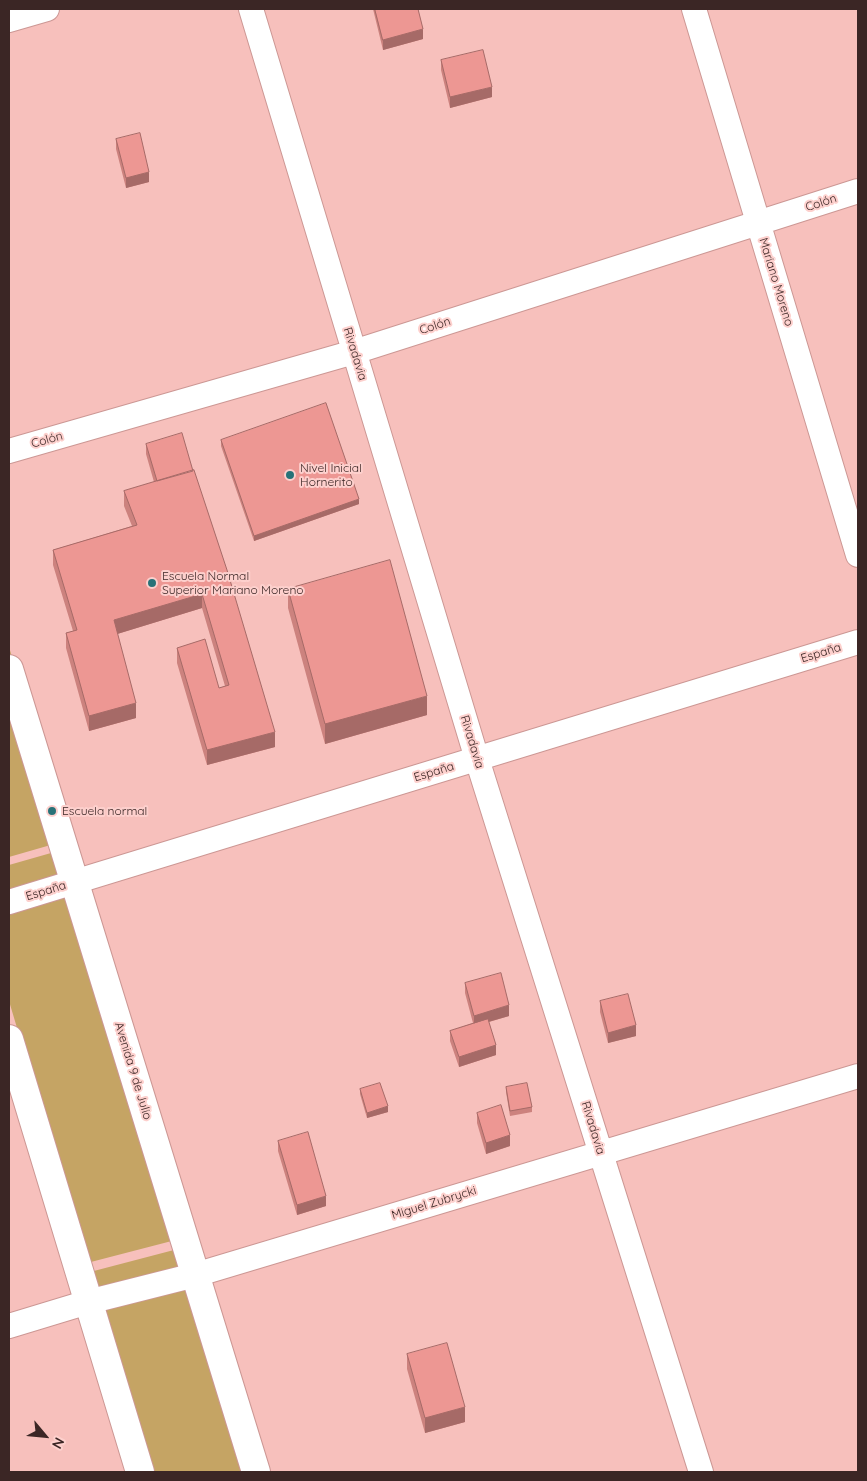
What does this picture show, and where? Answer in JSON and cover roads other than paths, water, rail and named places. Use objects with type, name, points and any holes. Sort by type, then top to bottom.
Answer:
[{"type":"main road","name":"Avenida 9 de Julio","points":[[9,669],[256,1472]]},
{"type":"main road","points":[[9,1039],[140,1472]]},
{"type":"street","points":[[9,20],[47,9]]},
{"type":"street","name":"Rivadavia","points":[[251,9],[477,759],[701,1472]]},
{"type":"street","name":"Mariano Moreno","points":[[694,9],[858,555]]},
{"type":"street","name":"Colón","points":[[9,451],[354,352],[858,191]]},
{"type":"street","name":"España","points":[[9,902],[858,642]]},
{"type":"street","name":"Miguel Zubrycki","points":[[9,1326],[88,1302],[195,1275],[858,1076]]},
{"type":"place","name":"Nivel Inicial Hornerito","points":[[290,475]]},
{"type":"place","name":"Escuela Normal Superior Mariano Moreno","points":[[152,583]]},
{"type":"place","name":"Escuela normal","points":[[52,811]]}]
